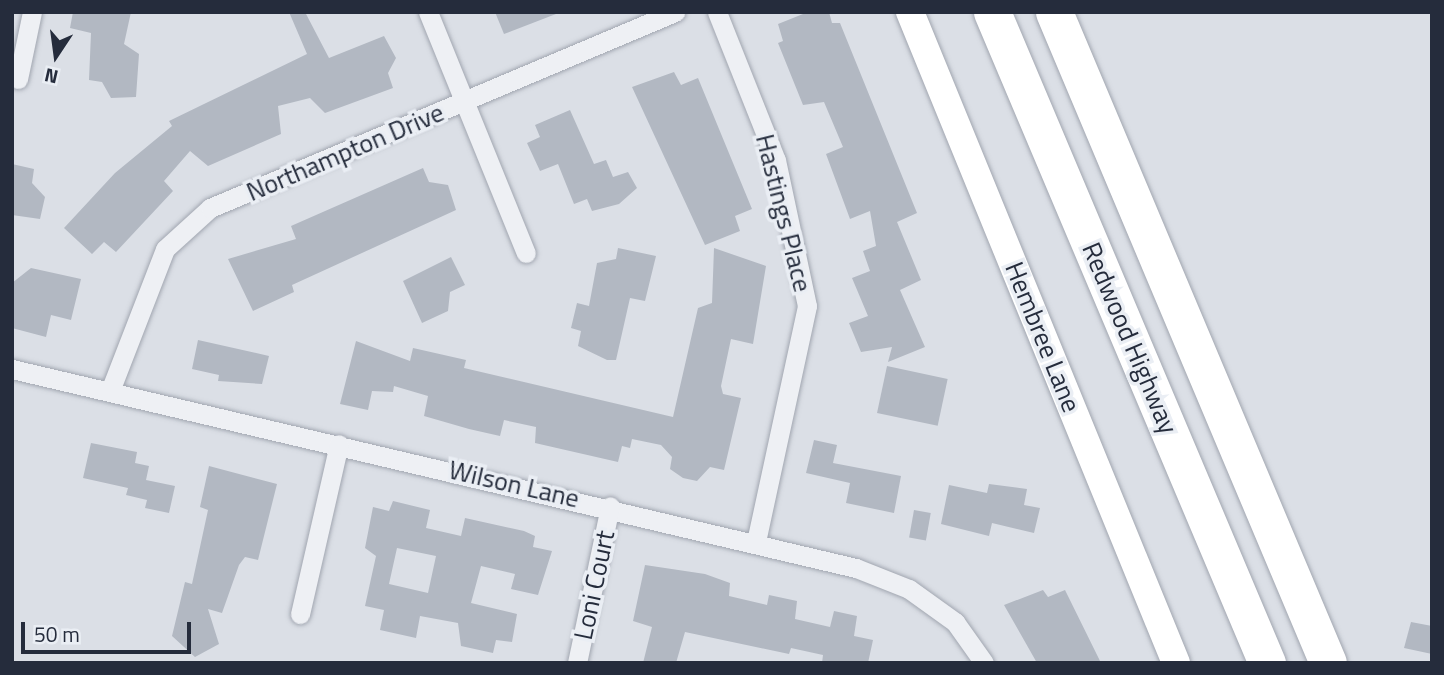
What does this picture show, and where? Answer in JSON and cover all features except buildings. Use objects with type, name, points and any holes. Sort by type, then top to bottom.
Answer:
[{"type":"highway","name":"Redwood Highway","points":[[992,12],[1267,663]]},
{"type":"highway","points":[[1055,12],[1328,663]]},
{"type":"street","points":[[18,79],[32,12]]},
{"type":"street","points":[[428,12],[526,253]]},
{"type":"street","name":"Northampton Drive","points":[[110,391],[165,249],[210,208],[675,12]]},
{"type":"street","name":"Hastings Place","points":[[717,12],[776,160],[807,306],[755,542]]},
{"type":"street","name":"Hembree Lane","points":[[910,12],[1176,663]]},
{"type":"street","name":"Wilson Lane","points":[[12,369],[610,506],[755,542],[909,589],[955,622],[984,663]]},
{"type":"street","points":[[300,614],[339,444]]},
{"type":"street","name":"Loni Court","points":[[577,663],[610,506]]}]
